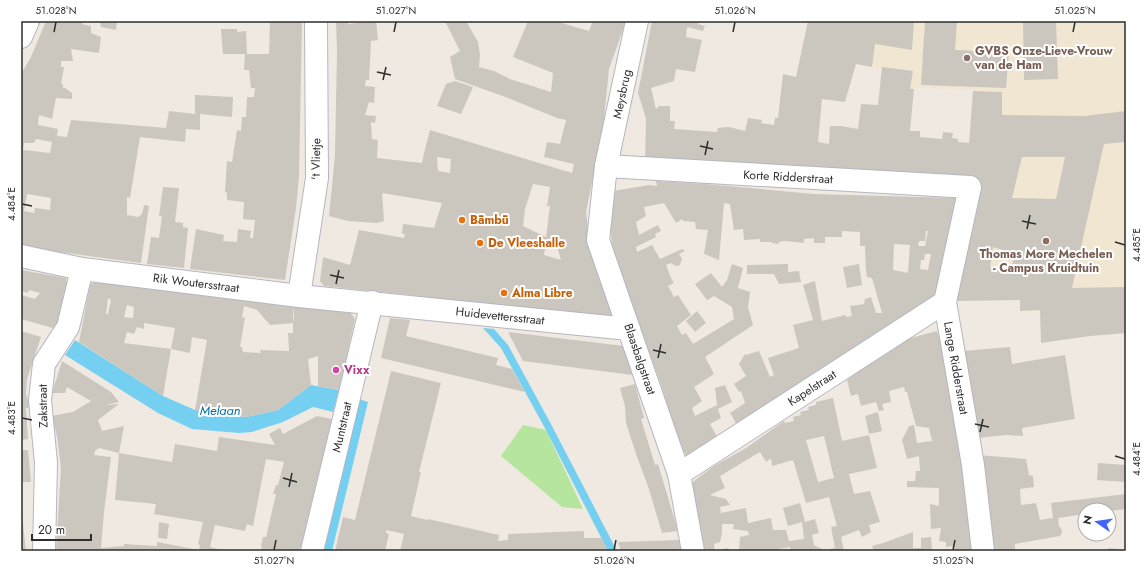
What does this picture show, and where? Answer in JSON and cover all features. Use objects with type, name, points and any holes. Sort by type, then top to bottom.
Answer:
[{"type":"street","points":[[21,38],[28,21]]},
{"type":"street","name":"'t Vlietje","points":[[299,296],[317,178],[316,21]]},
{"type":"street","name":"Meysbrug","points":[[606,166],[637,21]]},
{"type":"street","name":"Korte Ridderstraat","points":[[606,166],[970,187]]},
{"type":"street","name":"Blaasbalgstraat","points":[[606,166],[598,240],[680,474],[693,551]]},
{"type":"street","name":"Lange Ridderstraat","points":[[970,187],[945,302],[973,465],[983,551]]},
{"type":"street","name":"Rik Woutersstraat","points":[[21,256],[82,269],[299,296],[372,302]]},
{"type":"street","name":"Zakstraat","points":[[44,551],[46,463],[40,400],[44,364],[68,327],[82,269]]},
{"type":"street","name":"Huidevettersstraat","points":[[372,302],[629,329]]},
{"type":"street","name":"Muntstraat","points":[[312,551],[372,302]]},
{"type":"street","name":"Kapelstraat","points":[[680,474],[945,302]]},
{"type":"shaded area","name":"Thomas More Mechelen - Campus Kruidtuin","points":[[914,21],[1126,21],[1126,333],[1090,336],[1040,311],[1020,311],[1019,300],[953,301],[1002,115],[1002,92],[915,87],[914,89],[910,89],[913,71],[872,67],[875,44],[912,50]]},
{"type":"green space","points":[[523,425],[546,430],[583,509],[562,507],[501,456]]},
{"type":"water","points":[[483,328],[494,329],[508,345],[617,551],[608,551],[546,430],[501,348]]},
{"type":"water","points":[[75,340],[163,396],[195,410],[246,417],[278,410],[311,385],[339,390],[333,412],[313,407],[283,422],[252,432],[239,433],[192,429],[158,413],[65,355]]},
{"type":"water","points":[[356,398],[368,402],[332,551],[320,551]]},
{"type":"building","points":[[46,21],[82,21],[82,24],[91,26],[91,33],[101,37],[99,53],[71,49],[73,61],[61,61],[61,67],[64,67],[61,84],[63,84],[63,88],[72,93],[72,99],[56,98],[52,119],[39,115],[38,125],[58,129],[57,136],[67,137],[71,120],[166,128],[169,111],[195,114],[195,95],[233,97],[232,117],[200,114],[200,130],[186,129],[185,142],[140,137],[130,198],[127,197],[127,215],[138,217],[142,214],[144,205],[149,206],[141,263],[21,247],[21,74],[31,57]],"holes":[[[36,139],[52,142],[50,153],[23,150],[24,143],[34,143]],[[27,194],[51,198],[50,210],[35,208],[34,213],[24,211]]]},
{"type":"building","points":[[100,21],[117,21],[116,30],[101,27]]},
{"type":"building","points":[[270,21],[302,21],[299,177],[296,208],[285,280],[190,269],[196,229],[224,235],[223,241],[237,242],[238,229],[251,231],[250,238],[253,238],[255,220],[243,219],[244,202],[227,200],[227,193],[225,192],[227,161],[232,162],[237,130],[241,131],[242,117],[246,117],[247,97],[254,97],[255,88],[251,88],[249,70],[244,70],[245,54],[223,54],[221,29],[237,29],[237,32],[246,31],[247,54],[269,54]]},
{"type":"building","points":[[336,21],[348,21],[348,24],[376,21],[378,40],[371,41],[369,80],[366,80],[365,86],[375,87],[374,103],[369,102],[365,115],[376,116],[375,123],[371,122],[372,139],[378,140],[377,158],[422,163],[430,130],[572,173],[574,164],[544,157],[547,142],[560,144],[566,120],[557,118],[455,79],[450,57],[460,51],[445,21],[466,21],[478,42],[480,55],[479,67],[551,92],[553,73],[513,57],[528,21],[555,21],[589,31],[593,21],[626,21],[609,69],[603,129],[586,212],[589,238],[614,314],[609,319],[324,286],[320,281],[323,257],[350,265],[359,230],[404,238],[405,234],[402,234],[403,224],[434,228],[442,203],[382,193],[384,221],[377,223],[348,221],[329,216],[335,155],[337,51]],"holes":[[[437,157],[451,159],[450,173],[438,171]],[[533,184],[550,187],[547,206],[550,206],[546,237],[523,226],[525,209]],[[557,246],[561,260],[544,255],[545,249]]]},
{"type":"building","points":[[652,21],[699,21],[698,24],[705,26],[703,31],[687,27],[686,37],[702,40],[695,72],[676,69],[674,81],[651,88],[656,109],[659,106],[670,106],[670,121],[675,121],[674,129],[717,132],[718,128],[729,127],[745,131],[748,118],[762,120],[761,123],[774,125],[775,118],[778,118],[783,74],[796,77],[808,21],[914,21],[912,50],[875,44],[872,67],[856,64],[845,102],[822,99],[818,142],[829,144],[830,126],[858,129],[861,104],[878,105],[882,67],[913,71],[910,89],[914,89],[910,131],[920,131],[920,137],[942,139],[943,132],[953,133],[952,138],[958,139],[958,142],[969,143],[973,91],[1002,92],[1002,115],[1084,116],[1126,111],[1126,142],[1104,144],[1072,288],[1126,287],[1126,333],[1090,336],[1041,343],[1040,310],[1020,311],[1020,300],[953,301],[978,182],[645,165],[646,119],[638,93]],"holes":[[[1022,157],[1065,157],[1056,199],[1012,198]],[[993,247],[1015,254],[1011,269],[990,267]]]},
{"type":"building","points":[[925,21],[957,21],[955,50],[1009,52],[1006,88],[921,85]]},
{"type":"building","points":[[1023,21],[1056,21],[1058,79],[1024,80]]},
{"type":"building","points":[[455,81],[473,87],[461,114],[437,106],[446,84]]},
{"type":"building","points":[[656,181],[814,194],[955,198],[958,201],[933,303],[739,428],[730,413],[745,403],[741,391],[739,392],[734,384],[746,376],[739,364],[745,354],[759,351],[770,377],[774,375],[768,358],[799,348],[793,325],[813,320],[803,285],[815,281],[822,321],[845,315],[846,317],[852,316],[850,306],[864,304],[865,299],[871,297],[876,313],[882,313],[872,278],[867,277],[865,246],[860,246],[860,232],[842,231],[842,237],[825,237],[825,243],[814,243],[814,238],[804,239],[804,243],[785,241],[778,242],[779,244],[772,242],[760,242],[760,239],[744,240],[743,229],[734,230],[730,204],[724,203],[719,260],[704,254],[708,230],[696,229],[695,222],[683,221],[682,219],[676,223],[664,203],[644,207],[646,216],[636,222],[639,235],[658,225],[661,231],[655,234],[656,237],[636,247],[637,252],[652,245],[660,259],[682,249],[685,251],[679,254],[682,259],[680,265],[676,266],[671,263],[666,265],[674,283],[668,286],[674,297],[678,295],[691,315],[677,326],[682,335],[686,333],[693,344],[734,319],[732,307],[714,296],[707,300],[695,284],[711,273],[722,287],[727,280],[732,264],[743,268],[738,288],[750,292],[748,307],[753,325],[705,357],[714,374],[694,387],[702,401],[692,408],[695,416],[717,405],[715,388],[725,385],[732,402],[718,409],[721,418],[710,424],[719,440],[688,459],[678,441],[662,387],[610,246],[612,245],[609,214],[613,191],[649,185],[657,186]],"holes":[[[926,231],[928,231],[925,246],[918,246],[919,241],[925,241]],[[894,244],[910,245],[908,273],[893,270]],[[925,254],[931,254],[928,270],[920,269],[921,260],[924,260]]]},
{"type":"building","points":[[163,187],[179,188],[175,222],[183,223],[183,227],[188,228],[184,268],[147,264],[151,237],[159,238],[162,216],[159,216]]},
{"type":"building","points":[[788,264],[788,272],[799,271],[801,282],[779,284],[774,274],[747,274],[747,265]]},
{"type":"building","points":[[859,264],[862,285],[847,288],[843,267]]},
{"type":"building","points":[[21,270],[66,278],[67,285],[56,329],[21,319],[21,295],[35,299],[40,293],[29,290],[28,293],[21,291]]},
{"type":"building","points":[[94,282],[146,287],[351,313],[355,319],[339,390],[318,386],[318,356],[308,359],[311,385],[278,410],[246,417],[195,410],[207,340],[192,337],[190,353],[171,349],[163,396],[79,342],[90,285]],"holes":[[[108,298],[111,300],[108,314],[106,314]],[[127,305],[134,307],[133,318],[124,317]],[[244,306],[257,310],[270,325],[293,323],[293,333],[288,333],[289,351],[260,350],[261,353],[243,352],[242,347],[240,347],[245,317],[242,318]],[[144,323],[175,328],[171,349],[124,343],[127,332],[134,334],[137,327],[144,329]]]},
{"type":"building","points":[[697,311],[706,323],[695,332],[686,321]]},
{"type":"building","points":[[390,318],[410,320],[406,336],[498,358],[496,365],[512,369],[525,392],[381,358]]},
{"type":"building","points":[[21,331],[41,337],[27,379],[26,394],[30,407],[26,408],[28,439],[21,440]]},
{"type":"building","points":[[937,331],[942,348],[975,551],[955,551],[954,546],[946,547],[946,542],[939,541],[941,528],[931,529],[930,504],[939,506],[939,488],[907,487],[907,481],[915,481],[916,471],[920,471],[919,456],[907,459],[902,440],[909,426],[914,425],[917,443],[932,441],[929,428],[916,426],[907,392],[905,392],[904,387],[889,391],[891,402],[882,404],[884,410],[879,411],[876,402],[861,406],[858,394],[851,396],[847,380],[879,356],[907,339]]},
{"type":"building","points":[[508,332],[624,346],[632,375],[523,361]]},
{"type":"building","points":[[1010,347],[1012,364],[1065,355],[1075,419],[1022,428],[1023,436],[1006,435],[977,438],[964,351]]},
{"type":"building","points":[[62,361],[111,392],[119,402],[106,405],[119,404],[98,420],[102,431],[124,426],[119,453],[172,462],[175,444],[217,451],[219,437],[275,445],[269,434],[280,428],[283,434],[317,416],[332,419],[300,551],[261,551],[263,537],[266,537],[276,494],[273,494],[276,485],[278,485],[284,462],[266,459],[253,526],[247,524],[245,531],[215,525],[210,547],[226,551],[56,551],[61,468],[57,436],[52,416],[73,412],[91,401],[67,387],[65,393],[52,393]],"holes":[[[99,448],[119,453],[115,500],[156,504],[154,514],[203,522],[198,544],[200,545],[199,550],[157,542],[157,546],[124,544],[124,546],[101,548],[111,457],[94,455],[95,451]]]},
{"type":"building","points":[[391,371],[441,383],[419,472],[421,472],[411,516],[499,535],[498,541],[508,540],[508,534],[584,531],[584,538],[602,538],[608,551],[400,551],[404,534],[386,530],[386,533],[389,534],[385,551],[335,551],[343,517],[355,520]]},
{"type":"building","points":[[635,384],[644,418],[641,419],[655,465],[658,464],[678,531],[662,533],[648,486],[626,423],[625,406],[620,388]]},
{"type":"building","points":[[833,398],[842,441],[869,435],[877,468],[849,474],[854,494],[870,491],[880,522],[869,525],[871,532],[862,537],[859,530],[841,537],[844,551],[831,551],[830,549],[835,548],[831,527],[837,526],[829,497],[806,503],[793,460],[772,466],[771,458],[766,462],[760,452],[720,476],[725,488],[710,495],[726,499],[730,505],[720,507],[721,513],[746,508],[748,523],[771,518],[773,530],[786,530],[789,541],[804,539],[802,522],[788,526],[783,508],[800,503],[805,522],[815,519],[819,533],[812,535],[814,545],[822,549],[822,551],[791,551],[790,547],[778,549],[779,551],[739,551],[740,537],[749,535],[748,531],[733,529],[734,524],[722,524],[720,542],[714,544],[715,551],[702,551],[692,484],[694,481],[714,466],[746,448],[784,421],[785,423],[794,421],[793,417],[801,415],[800,412],[809,410],[808,407],[816,405],[816,402]],"holes":[[[824,436],[834,478],[818,482],[806,440]]]},
{"type":"building","points":[[878,412],[882,431],[869,434],[865,416]]},
{"type":"building","points":[[21,450],[28,450],[31,482],[21,482]]},
{"type":"building","points":[[978,455],[1026,459],[1029,475],[1033,476],[1034,487],[1020,489],[1021,505],[1036,503],[1040,520],[1053,518],[1051,503],[1126,494],[1126,509],[1117,510],[1117,502],[1077,502],[1077,515],[1058,518],[1062,533],[1060,536],[1015,544],[1015,551],[993,551]]},
{"type":"building","points":[[1098,463],[1126,465],[1126,482],[1097,480]]},
{"type":"building","points":[[22,514],[26,551],[21,551]]},
{"type":"building","points":[[159,522],[169,524],[167,539],[158,538]]},
{"type":"building","points":[[913,532],[913,548],[921,548],[921,538],[931,537],[932,551],[874,551],[872,546]]},
{"type":"building","points":[[681,540],[683,551],[621,551],[618,542]]},
{"type":"building","points":[[728,548],[730,551],[720,551],[720,550]]},
{"type":"building","points":[[1108,548],[1126,550],[1126,551],[1108,551]]},
{"type":"place","name":"GVBS Onze-Lieve-Vrouw van de Ham","points":[[967,58]]},
{"type":"place","name":"Bāmbū","points":[[462,220]]},
{"type":"place","name":"Thomas More Mechelen - Campus Kruidtuin","points":[[1046,241]]},
{"type":"place","name":"De Vleeshalle","points":[[480,243]]},
{"type":"place","name":"Alma Libre","points":[[504,293]]},
{"type":"place","name":"Vixx","points":[[336,370]]},
{"type":"water label","name":"Melaan","points":[[220,410]]}]
